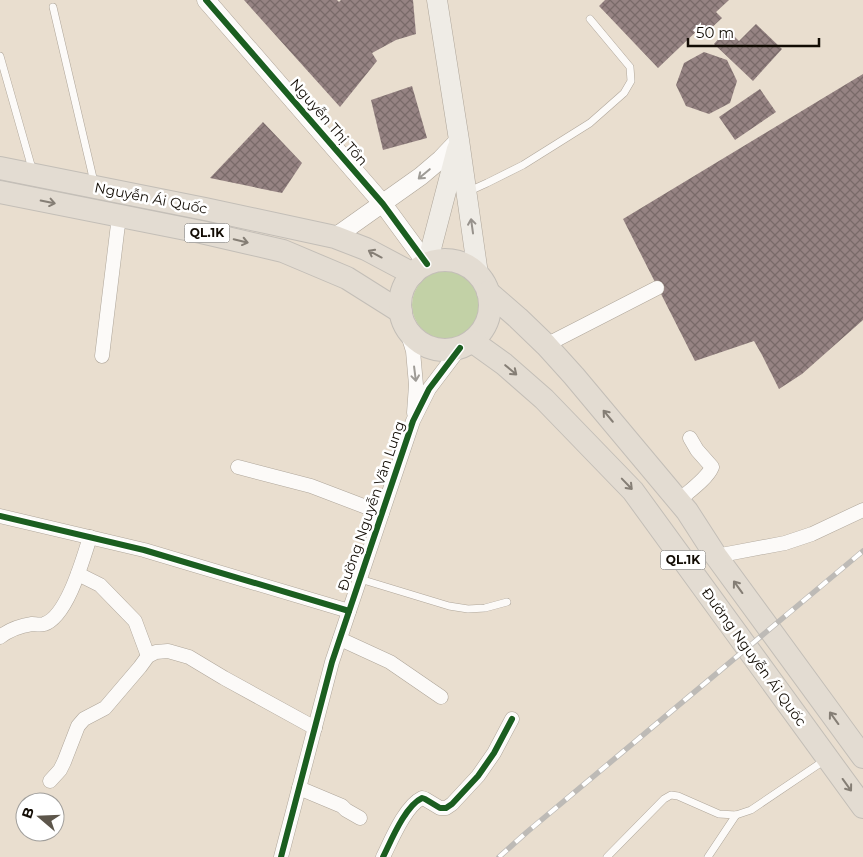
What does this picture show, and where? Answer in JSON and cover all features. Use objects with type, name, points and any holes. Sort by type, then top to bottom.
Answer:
[{"type":"main road","points":[[437,0],[459,140],[467,192],[483,283],[490,303],[486,324],[480,334],[466,344],[445,351],[429,348],[416,340],[404,320],[401,298],[405,285],[420,269],[459,140]]},
{"type":"main road","name":"Nguyễn Ái Quốc","points":[[0,168],[205,208],[335,237],[420,269]]},
{"type":"main road","name":"Nguyễn Ái Quốc","points":[[0,192],[201,232],[283,251],[347,278],[404,320]]},
{"type":"main road","points":[[420,269],[445,260],[463,264],[483,283]]},
{"type":"main road","name":"Đường Nguyễn Ái Quốc","points":[[483,283],[546,345],[574,376],[678,500],[716,556],[863,757]]},
{"type":"main road","name":"Đường Nguyễn Ái Quốc","points":[[466,344],[504,364],[544,399],[633,491],[863,807]]},
{"type":"street","name":"Nguyễn Thị Tồn","points":[[206,0],[383,204],[420,269]]},
{"type":"street","points":[[335,237],[421,176],[459,140]]},
{"type":"street","points":[[102,356],[119,216]]},
{"type":"street","points":[[546,345],[657,288]]},
{"type":"street","name":"Đường Nguyễn Văn Lung","points":[[404,320],[413,351],[416,385],[413,421]]},
{"type":"street","name":"Đường Nguyễn Văn Lung","points":[[281,857],[332,662],[413,421],[429,389],[466,344]]},
{"type":"street","points":[[678,500],[704,478],[711,471],[712,467],[697,450],[690,438]]},
{"type":"street","points":[[238,467],[312,486],[382,513]]},
{"type":"street","points":[[716,556],[785,543],[812,534],[863,510]]},
{"type":"street","points":[[0,516],[144,550],[349,611]]},
{"type":"street","points":[[0,637],[12,628],[44,624],[54,618],[63,606],[78,574],[90,537]]},
{"type":"street","points":[[78,574],[100,585],[135,621],[148,656]]},
{"type":"street","points":[[340,639],[390,662],[441,698]]},
{"type":"street","points":[[50,781],[60,770],[78,726],[84,720],[105,708],[148,656],[156,652],[168,651],[190,657],[315,728]]},
{"type":"street","points":[[383,857],[401,821],[418,800],[426,799],[440,808],[446,808],[452,804],[478,776],[494,753],[512,719]]},
{"type":"street","points":[[299,788],[342,806],[360,818]]},
{"type":"lane","points":[[53,7],[95,187]]},
{"type":"lane","points":[[467,192],[524,165],[590,123],[624,93],[631,80],[630,67],[590,19]]},
{"type":"lane","points":[[0,56],[33,174]]},
{"type":"lane","points":[[360,578],[449,606],[468,609],[485,608],[507,602]]},
{"type":"lane","points":[[607,857],[664,799],[671,795],[678,796],[719,814],[736,815],[751,810],[828,758]]},
{"type":"lane","points":[[708,857],[736,815]]},
{"type":"green space","points":[[439,271],[453,271],[465,276],[475,286],[480,298],[480,312],[475,324],[465,334],[453,339],[439,339],[427,334],[417,324],[412,312],[412,298],[417,286],[427,276]]},
{"type":"building","points":[[244,0],[337,0],[339,2],[341,0],[413,0],[416,34],[396,40],[372,53],[377,61],[340,107]]},
{"type":"building","points":[[605,0],[729,0],[716,12],[722,18],[707,32],[701,27],[658,68],[599,6]]},
{"type":"building","points":[[756,24],[782,49],[753,81],[714,44],[727,29],[739,41]]},
{"type":"building","points":[[704,52],[727,60],[737,81],[730,103],[709,114],[686,106],[676,85],[684,63]]},
{"type":"building","points":[[863,74],[863,320],[802,374],[779,389],[754,341],[695,361],[623,219]]},
{"type":"building","points":[[412,86],[427,138],[383,150],[371,100]]},
{"type":"building","points":[[760,89],[776,112],[735,140],[719,117]]},
{"type":"building","points":[[263,122],[302,163],[282,193],[210,178]]},
{"type":"railway","points":[[499,857],[863,551]]},
{"type":"cycle path","points":[[206,0],[383,204],[427,264]]},
{"type":"cycle path","points":[[281,857],[332,662],[413,421],[429,389],[460,348]]},
{"type":"cycle path","points":[[0,516],[144,550],[349,611]]},
{"type":"cycle path","points":[[383,857],[399,824],[416,802],[422,798],[440,808],[446,808],[452,804],[478,776],[494,753],[512,719]]}]
